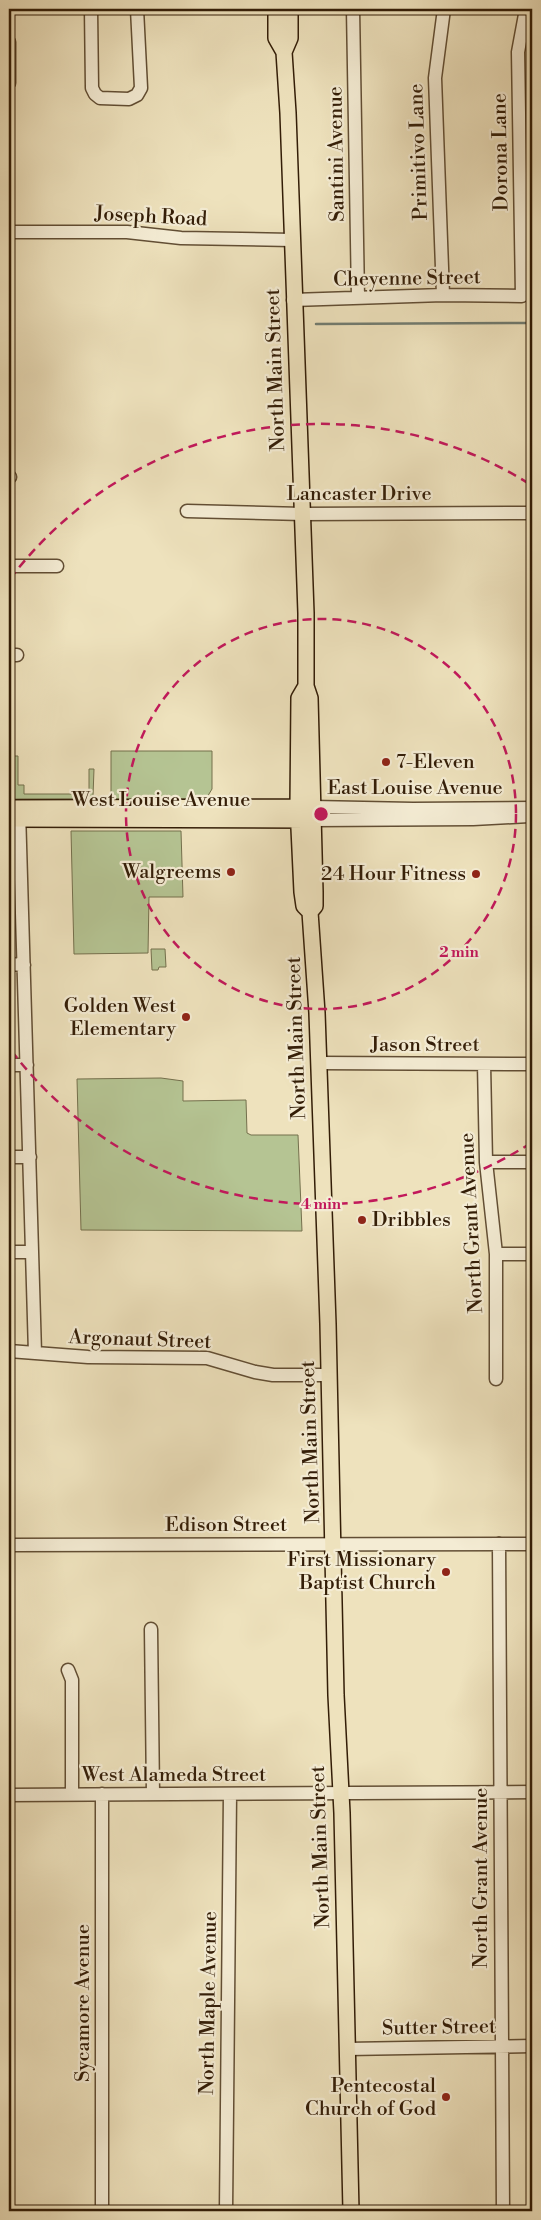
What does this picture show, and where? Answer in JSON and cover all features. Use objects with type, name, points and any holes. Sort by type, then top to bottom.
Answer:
[{"type":"main road","name":"North Main Street","points":[[276,9],[276,38],[284,52]]},
{"type":"main road","name":"North Main Street","points":[[290,9],[290,38],[284,52],[306,613],[306,686],[299,698],[306,813],[303,899],[304,906],[310,912],[318,1063],[334,1544],[336,1695],[351,2211]]},
{"type":"main road","name":"West Louise Avenue","points":[[14,814],[306,813]]},
{"type":"street","points":[[91,9],[92,88],[97,96],[108,99],[130,99],[137,95],[141,88],[137,9]]},
{"type":"street","name":"Santini Avenue","points":[[353,9],[358,298]]},
{"type":"street","name":"Primitivo Lane","points":[[443,295],[435,78],[444,9]]},
{"type":"street","name":"Dorona Lane","points":[[522,296],[526,210],[518,52],[526,9]]},
{"type":"street","points":[[9,42],[9,83]]},
{"type":"street","name":"Joseph Road","points":[[9,232],[127,232],[181,238],[292,240]]},
{"type":"street","name":"Cheyenne Street","points":[[293,300],[443,295],[522,296]]},
{"type":"street","name":"Lancaster Drive","points":[[186,512],[302,514],[532,513]]},
{"type":"street","points":[[9,566],[57,566]]},
{"type":"street","name":"East Louise Avenue","points":[[306,813],[413,809],[532,808]]},
{"type":"street","name":"East Louise Avenue","points":[[306,813],[473,819],[532,816]]},
{"type":"street","points":[[14,814],[15,874],[24,965],[35,1353]]},
{"type":"street","points":[[9,964],[24,965]]},
{"type":"street","name":"Jason Street","points":[[318,1063],[532,1064]]},
{"type":"street","name":"North Grant Avenue","points":[[484,1064],[486,1162],[496,1254],[496,1379]]},
{"type":"street","points":[[9,1065],[27,1065]]},
{"type":"street","points":[[9,1156],[30,1157]]},
{"type":"street","points":[[486,1162],[532,1162]]},
{"type":"street","points":[[9,1252],[32,1252]]},
{"type":"street","points":[[496,1254],[532,1254]]},
{"type":"street","name":"Argonaut Street","points":[[9,1351],[88,1357],[207,1358],[255,1372],[273,1375],[329,1375]]},
{"type":"street","name":"North Grant Avenue","points":[[499,1544],[503,2211]]},
{"type":"street","name":"Edison Street","points":[[9,1545],[532,1544]]},
{"type":"street","points":[[151,1629],[153,1794]]},
{"type":"street","points":[[68,1670],[72,1680],[72,1794]]},
{"type":"street","name":"West Alameda Street","points":[[9,1794],[532,1792]]},
{"type":"street","name":"Sycamore Avenue","points":[[102,1794],[102,2211]]},
{"type":"street","name":"North Maple Avenue","points":[[226,2211],[230,1794]]},
{"type":"street","name":"Sutter Street","points":[[347,2049],[532,2046]]},
{"type":"green space","points":[[111,751],[212,751],[212,789],[206,799],[114,799],[111,796]]},
{"type":"green space","points":[[9,756],[18,756],[18,785],[24,785],[24,794],[81,794],[82,791],[89,791],[89,769],[94,769],[93,796],[91,799],[9,799]]},
{"type":"green space","points":[[71,831],[181,831],[183,897],[149,897],[148,953],[74,954]]},
{"type":"green space","points":[[151,949],[165,949],[166,967],[152,970]]},
{"type":"green space","points":[[161,1078],[183,1081],[183,1101],[246,1100],[247,1133],[251,1135],[298,1135],[302,1231],[81,1230],[77,1079]]},
{"type":"waterway","points":[[316,324],[532,323]]},
{"type":"place","name":"7-Eleven","points":[[386,762]]},
{"type":"place","name":"Walgreems","points":[[231,872]]},
{"type":"place","name":"24 Hour Fitness","points":[[476,874]]},
{"type":"place","name":"Golden West Elementary","points":[[186,1017]]},
{"type":"place","name":"Dribbles","points":[[362,1220]]},
{"type":"place","name":"First Missionary Baptist Church","points":[[446,1572]]},
{"type":"place","name":"Pentecostal Church of God","points":[[446,2097]]}]
